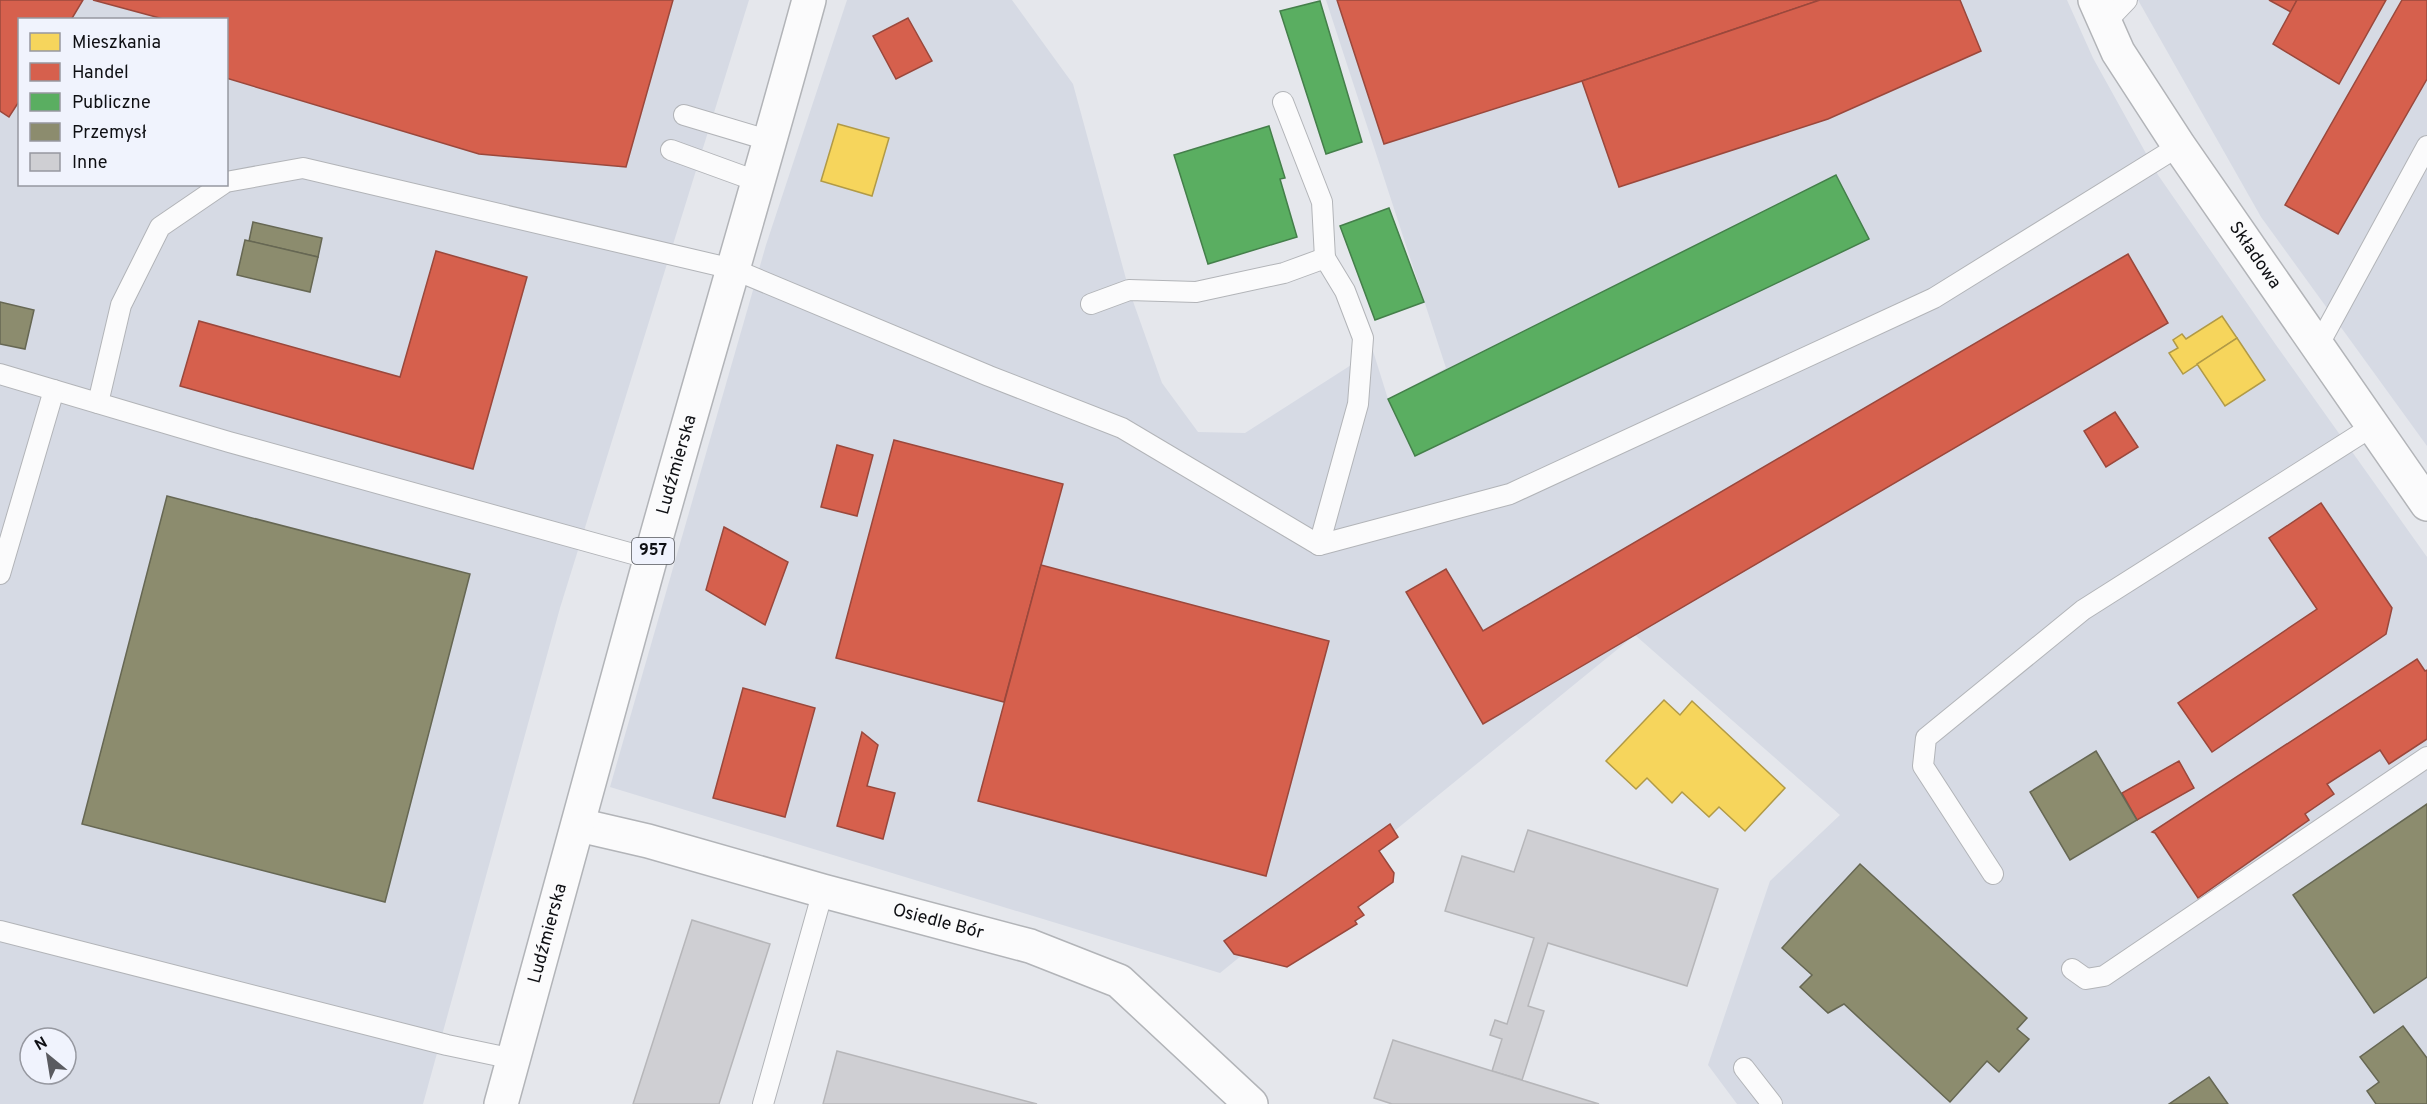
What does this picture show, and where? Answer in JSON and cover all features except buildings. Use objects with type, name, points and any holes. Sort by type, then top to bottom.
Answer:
[{"type":"street","name":"Ludźmierska","points":[[501,1104],[651,559],[771,141],[808,0]]},
{"type":"street","name":"Składowa","points":[[2109,8],[2118,52],[2180,146],[2427,504]]},
{"type":"street","name":"Osiedle Bór","points":[[579,825],[648,841],[823,891],[1030,946],[1119,981],[1251,1104]]},
{"type":"lane","points":[[1283,102],[1322,202],[1325,258],[1346,291],[1363,338],[1358,404],[1319,545]]},
{"type":"lane","points":[[684,115],[771,141]]},
{"type":"lane","points":[[228,182],[303,168],[733,269],[989,376],[1122,428],[1319,545],[1510,494],[1934,298],[2180,146]]},
{"type":"lane","points":[[2318,346],[2427,146]]},
{"type":"lane","points":[[671,150],[759,182]]},
{"type":"lane","points":[[98,403],[121,305],[160,227],[220,186]]},
{"type":"lane","points":[[1091,304],[1129,290],[1196,292],[1284,273],[1325,258]]},
{"type":"lane","points":[[0,374],[240,445],[651,559]]},
{"type":"lane","points":[[0,574],[54,390]]},
{"type":"lane","points":[[1993,874],[1923,766],[1926,738],[2083,610],[2373,426]]},
{"type":"lane","points":[[2072,969],[2086,979],[2104,976],[2427,757]]},
{"type":"lane","points":[[763,1104],[823,891]]},
{"type":"lane","points":[[0,931],[447,1045],[514,1059]]},
{"type":"lane","points":[[1744,1068],[1772,1104]]},
{"type":"shaded area","points":[[0,0],[749,0],[560,608],[423,1104],[0,1104]]},
{"type":"shaded area","points":[[847,0],[1012,0],[1073,84],[1129,290],[1162,383],[1198,432],[1245,433],[1373,351],[1388,399],[1446,368],[1326,0],[2067,0],[2093,58],[2158,175],[2427,557],[2427,1104],[1737,1104],[1708,1065],[1770,881],[1840,815],[1635,635],[1220,973],[610,787],[766,245]]},
{"type":"shaded area","points":[[2138,0],[2427,0],[2427,446],[2261,217]]}]
